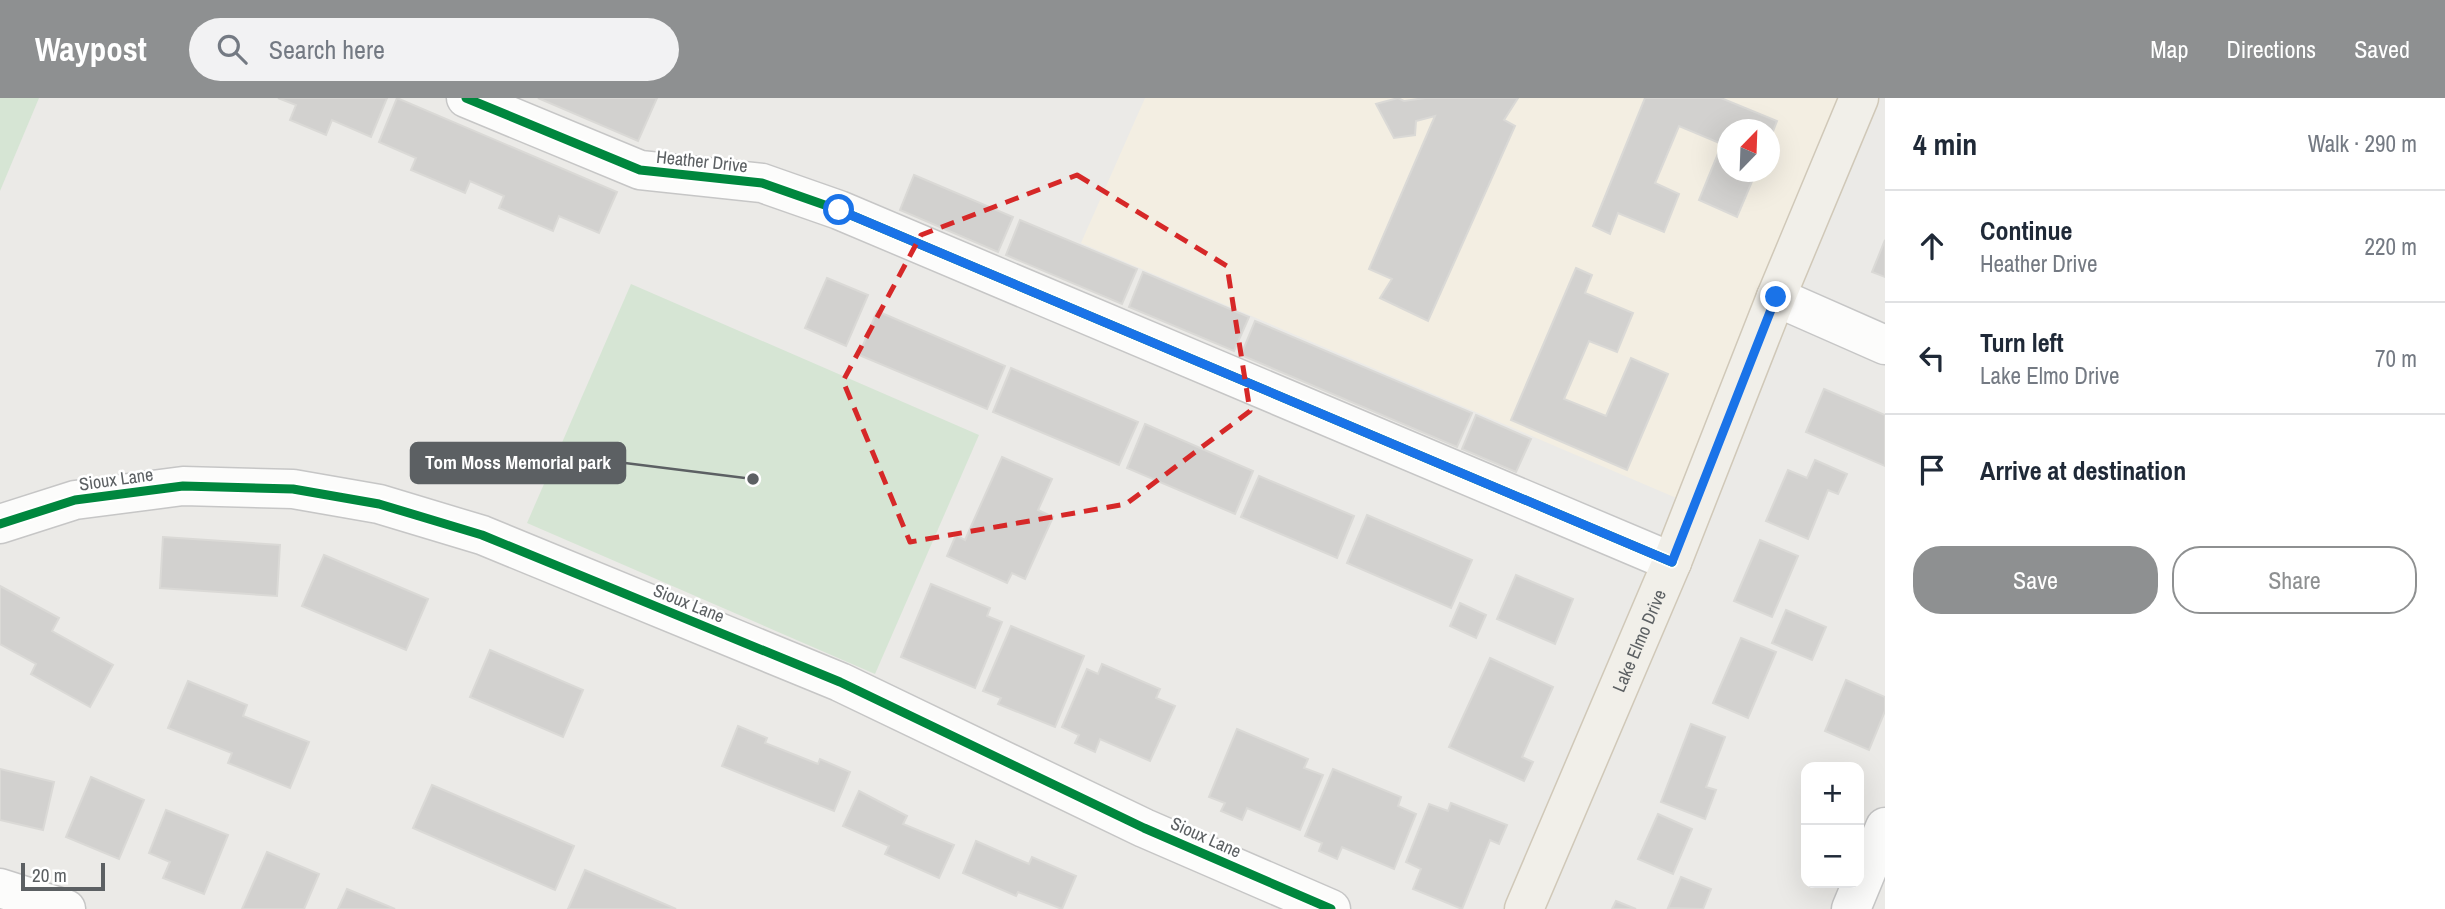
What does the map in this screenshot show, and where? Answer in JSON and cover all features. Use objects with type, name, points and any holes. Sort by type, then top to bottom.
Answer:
[{"type":"main road","name":"Lake Elmo Drive","points":[[1524,909],[1672,562],[1776,297],[1859,98]]},
{"type":"street","name":"Heather Drive","points":[[466,98],[640,170],[761,183],[839,210],[1672,562]]},
{"type":"street","points":[[1776,297],[1885,345]]},
{"type":"street","name":"Sioux Lane","points":[[0,524],[75,500],[183,486],[293,489],[379,504],[482,535],[840,682],[1144,828],[1331,909]]},
{"type":"street","points":[[1852,909],[1882,845]]},
{"type":"street","points":[[0,888],[66,909]]},
{"type":"highlighted area","points":[[1077,175],[1227,266],[1250,411],[1126,504],[910,542],[843,381],[921,235]]},
{"type":"shaded area","points":[[1145,98],[1861,98],[1695,506],[1081,243]]},
{"type":"green space","points":[[0,98],[39,98],[0,191]]},
{"type":"green space","points":[[631,284],[979,435],[875,674],[527,523]]},
{"type":"building","points":[[278,98],[387,98],[371,137],[332,120],[326,135],[290,120],[296,105]]},
{"type":"building","points":[[397,98],[617,192],[599,233],[559,216],[553,231],[499,208],[504,196],[470,181],[465,193],[411,170],[416,158],[379,142]]},
{"type":"building","points":[[538,98],[657,98],[638,141]]},
{"type":"building","points":[[1398,98],[1404,101],[1425,98],[1518,98],[1504,120],[1515,126],[1428,321],[1380,298],[1392,279],[1369,269],[1435,116],[1416,121],[1415,135],[1394,138],[1376,104]]},
{"type":"building","points":[[1645,98],[1721,98],[1772,119],[1717,119],[1717,142],[1679,126],[1655,183],[1679,194],[1664,232],[1618,213],[1610,234],[1593,226]]},
{"type":"building","points":[[1717,156],[1717,182],[1752,182],[1737,217],[1699,200]]},
{"type":"building","points":[[914,175],[1013,217],[998,252],[900,210]]},
{"type":"building","points":[[1020,220],[1137,269],[1122,304],[1006,255]]},
{"type":"building","points":[[1885,240],[1885,277],[1872,272]]},
{"type":"building","points":[[1576,268],[1592,275],[1585,293],[1633,313],[1617,352],[1589,341],[1564,399],[1606,416],[1631,358],[1668,374],[1627,470],[1511,420]]},
{"type":"building","points":[[1143,272],[1249,317],[1234,351],[1129,307]]},
{"type":"building","points":[[827,278],[868,295],[846,346],[805,328]]},
{"type":"building","points":[[877,311],[1005,366],[987,409],[859,355]]},
{"type":"building","points":[[1255,321],[1472,413],[1457,447],[1241,355]]},
{"type":"building","points":[[1011,368],[1138,422],[1119,465],[993,412]]},
{"type":"building","points":[[1824,389],[1885,415],[1885,466],[1806,432]]},
{"type":"building","points":[[1476,415],[1531,439],[1516,472],[1462,449]]},
{"type":"building","points":[[1145,424],[1253,471],[1235,514],[1127,468]]},
{"type":"building","points":[[1002,457],[1052,479],[1038,510],[1053,517],[1025,579],[1012,573],[1007,583],[947,556],[956,535],[965,540]]},
{"type":"building","points":[[1815,460],[1847,474],[1838,494],[1828,490],[1808,539],[1766,521],[1788,470],[1807,478]]},
{"type":"building","points":[[1259,476],[1354,516],[1337,558],[1241,517]]},
{"type":"building","points":[[1367,515],[1472,560],[1451,608],[1347,563]]},
{"type":"building","points":[[163,537],[280,545],[277,596],[160,588]]},
{"type":"building","points":[[1760,540],[1798,556],[1772,617],[1734,601]]},
{"type":"building","points":[[324,555],[428,599],[406,650],[302,606]]},
{"type":"building","points":[[1516,575],[1573,599],[1555,644],[1497,619]]},
{"type":"building","points":[[931,584],[990,608],[987,616],[1002,622],[975,688],[901,657]]},
{"type":"building","points":[[0,586],[59,618],[52,631],[113,665],[90,707],[31,674],[36,664],[0,644]]},
{"type":"building","points":[[1460,603],[1486,615],[1476,638],[1450,626]]},
{"type":"building","points":[[1786,610],[1826,627],[1812,660],[1772,643]]},
{"type":"building","points":[[1011,626],[1084,656],[1055,727],[998,704],[1001,698],[983,691]]},
{"type":"building","points":[[1741,638],[1776,652],[1748,718],[1713,703]]},
{"type":"building","points":[[490,650],[583,690],[563,737],[470,697]]},
{"type":"building","points":[[1490,658],[1553,687],[1522,757],[1533,762],[1524,781],[1449,747]]},
{"type":"building","points":[[1102,664],[1160,689],[1156,698],[1175,706],[1150,761],[1100,739],[1095,752],[1075,743],[1079,735],[1062,727],[1087,669],[1098,674]]},
{"type":"building","points":[[1846,680],[1885,697],[1885,711],[1869,750],[1825,731]]},
{"type":"building","points":[[188,681],[247,705],[243,716],[309,742],[290,788],[228,763],[232,753],[168,728]]},
{"type":"building","points":[[1691,724],[1725,737],[1706,787],[1716,790],[1705,819],[1661,802]]},
{"type":"building","points":[[738,726],[767,738],[765,743],[818,764],[820,759],[850,772],[834,811],[722,766]]},
{"type":"building","points":[[1237,729],[1308,759],[1304,768],[1323,775],[1300,830],[1247,808],[1242,820],[1221,811],[1225,803],[1209,797]]},
{"type":"building","points":[[0,769],[54,782],[43,830],[0,820]]},
{"type":"building","points":[[1333,769],[1401,797],[1398,806],[1416,814],[1394,869],[1342,847],[1337,859],[1319,851],[1322,843],[1305,836]]},
{"type":"building","points":[[91,777],[144,800],[119,859],[66,837]]},
{"type":"building","points":[[432,785],[574,846],[555,890],[413,828]]},
{"type":"building","points":[[859,791],[907,816],[903,824],[954,845],[939,878],[885,854],[889,846],[843,826]]},
{"type":"building","points":[[1451,803],[1507,825],[1499,844],[1490,840],[1462,909],[1413,889],[1421,869],[1406,862],[1429,804],[1448,811]]},
{"type":"building","points":[[166,810],[228,835],[204,894],[163,878],[170,862],[149,853]]},
{"type":"building","points":[[1658,814],[1692,829],[1673,874],[1638,859]]},
{"type":"building","points":[[976,841],[1029,864],[1032,857],[1076,876],[1062,909],[1018,892],[1016,896],[963,873]]},
{"type":"building","points":[[267,852],[319,874],[304,909],[242,909]]},
{"type":"building","points":[[585,870],[676,909],[568,909]]},
{"type":"building","points":[[1681,877],[1711,889],[1703,909],[1668,908]]},
{"type":"building","points":[[347,889],[395,909],[338,909]]},
{"type":"building","points":[[1616,901],[1636,909],[1612,909]]},
{"type":"cycle path","points":[[466,98],[640,170],[762,183],[839,210],[1672,562]]},
{"type":"cycle path","points":[[0,524],[75,500],[183,486],[293,489],[379,504],[482,535],[840,682],[1144,828],[1331,909]]},
{"type":"place","name":"Tom Moss Memorial park","points":[[753,479]]},
{"type":"route","points":[[839,210],[1672,562],[1776,297]]}]
